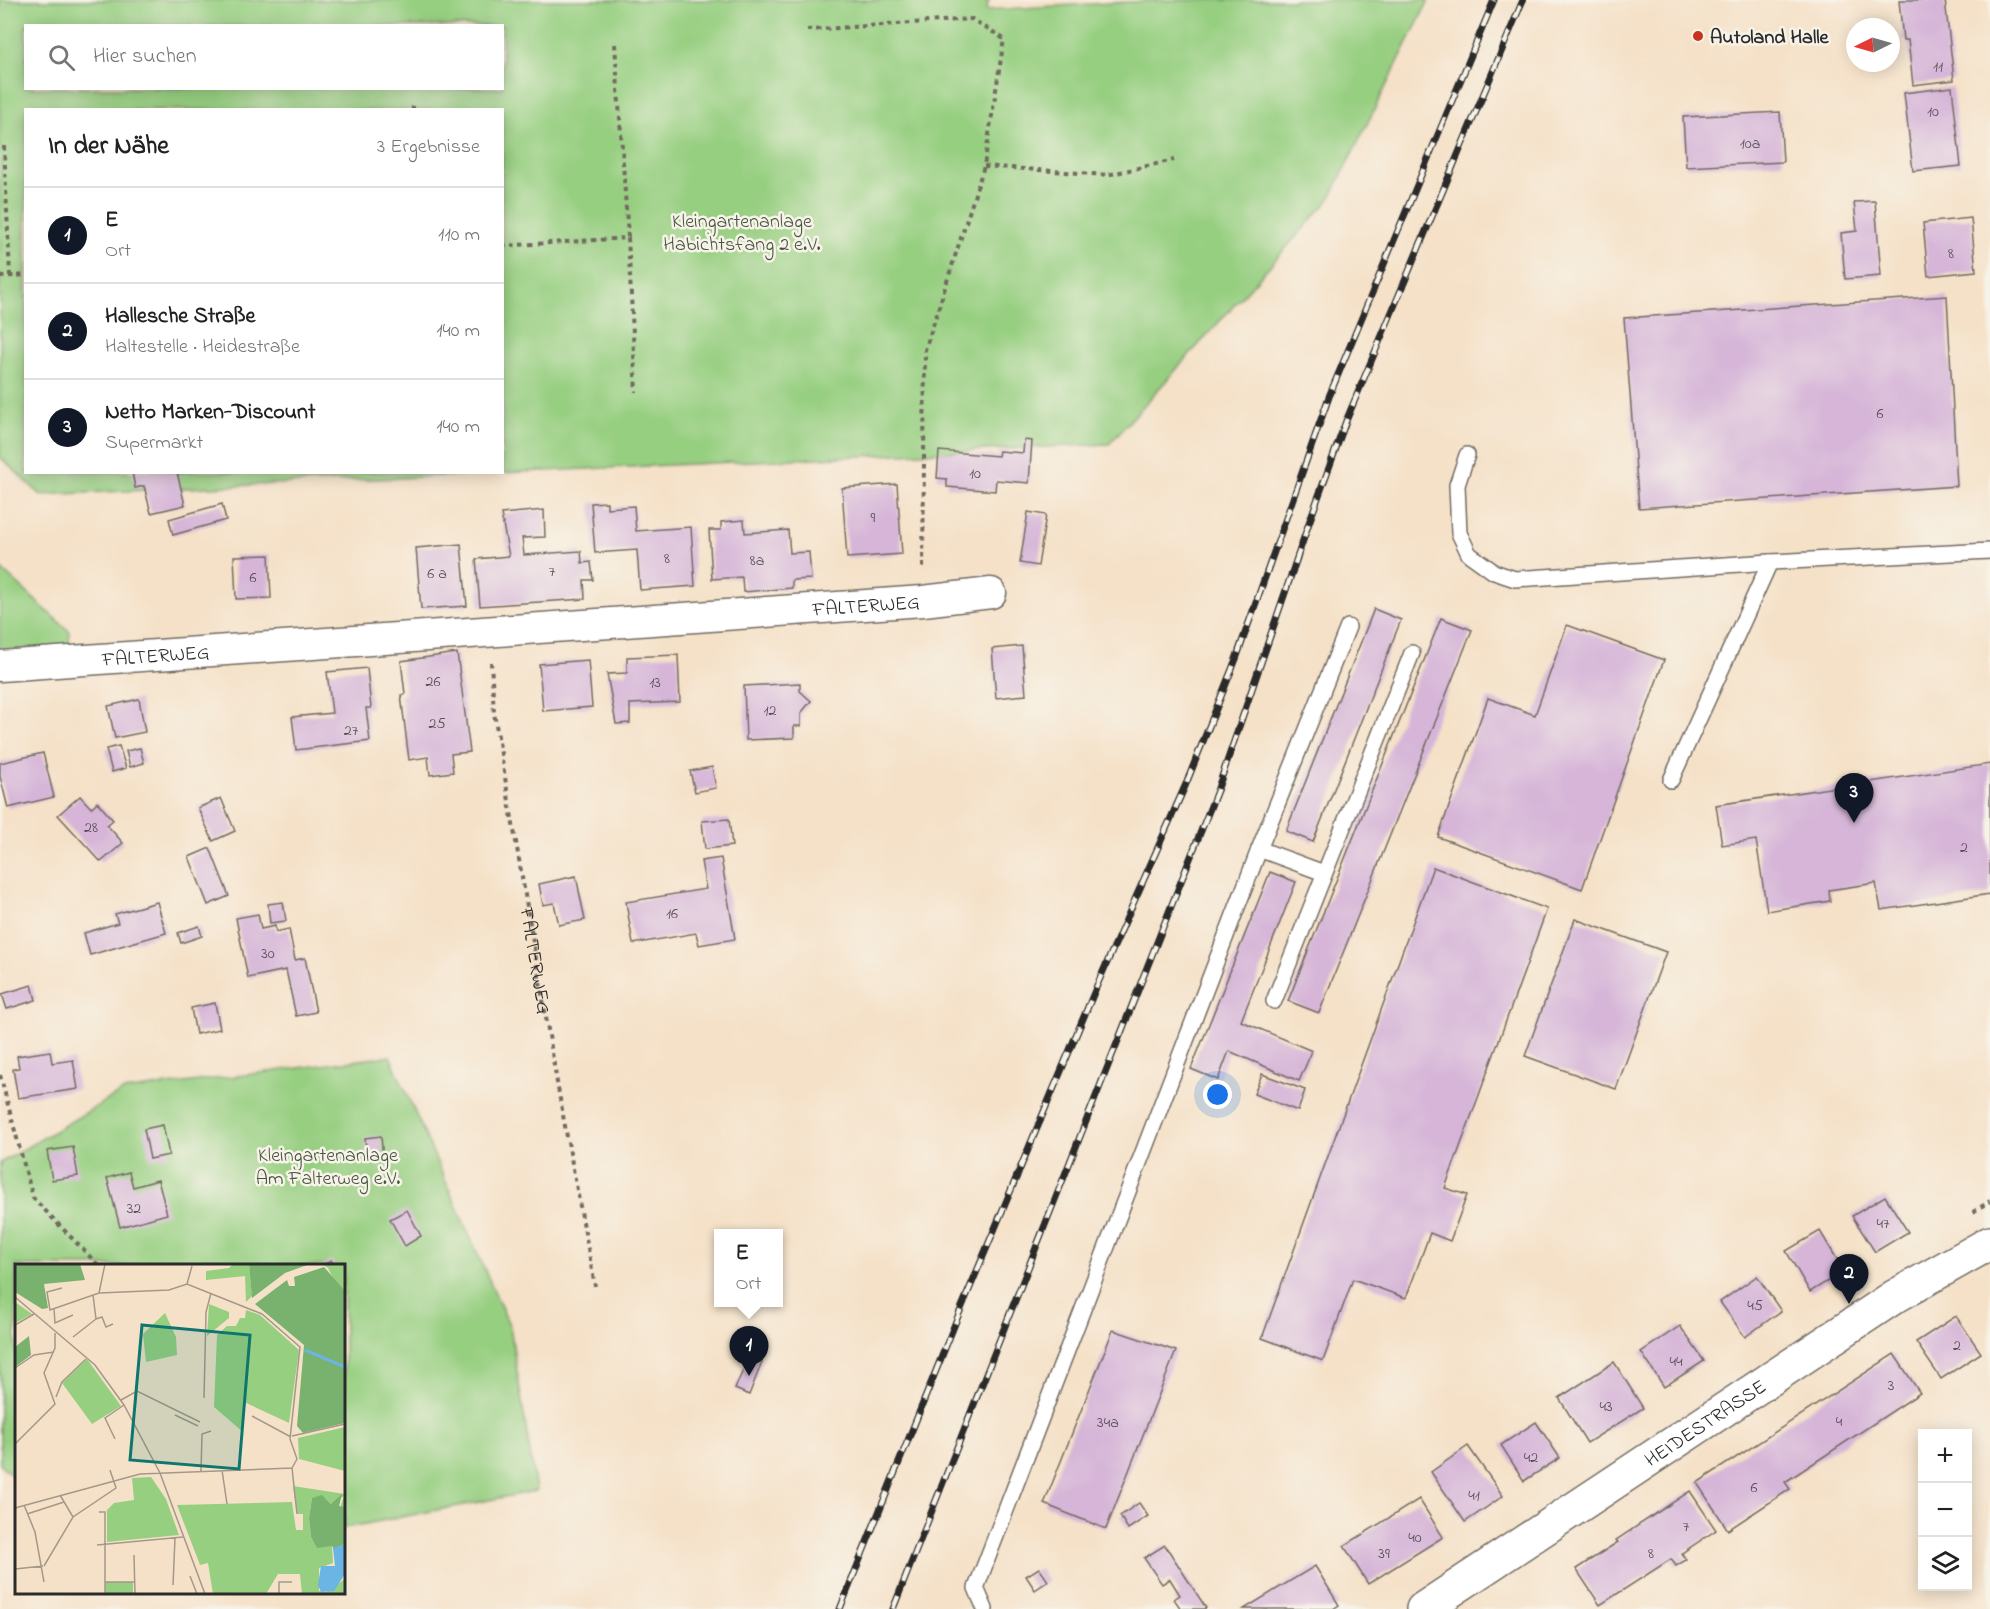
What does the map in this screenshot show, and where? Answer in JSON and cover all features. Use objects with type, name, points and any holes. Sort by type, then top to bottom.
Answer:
[{"type":"main road","name":"HEIDESTRASSE","points":[[1423,1609],[1894,1297],[1990,1243]]},
{"type":"street","name":"FALTERWEG","points":[[0,666],[923,601],[991,593]]},
{"type":"lane","points":[[1467,455],[1457,485],[1459,533],[1469,554],[1494,572],[1515,579],[1770,562],[1990,551]]},
{"type":"lane","points":[[1671,780],[1770,562]]},
{"type":"lane","points":[[985,1609],[976,1588],[1259,849],[1348,627]]},
{"type":"lane","points":[[1275,1001],[1412,653]]},
{"type":"lane","points":[[1259,849],[1324,873]]},
{"type":"path","points":[[807,30],[972,19],[1004,39],[984,166],[926,350],[923,601]]},
{"type":"path","points":[[615,44],[636,392]]},
{"type":"path","points":[[4,146],[10,276]]},
{"type":"path","points":[[984,166],[1107,175],[1174,160]]},
{"type":"path","points":[[504,246],[628,238]]},
{"type":"path","points":[[0,277],[24,275]]},
{"type":"path","name":"FALTERWEG","points":[[489,631],[494,712],[559,1094],[595,1286]]},
{"type":"path","points":[[0,1075],[33,1198],[97,1264]]},
{"type":"green space","name":"Kleingartenanlage Habichtsfang 2 e.V.","points":[[0,0],[989,0],[986,10],[1165,0],[1429,0],[1329,200],[1109,444],[504,473],[504,108],[24,108],[24,474],[481,474],[41,495],[0,457]]},
{"type":"green space","points":[[0,568],[70,632],[68,649],[0,656]]},
{"type":"green space","name":"Kleingartenanlage Am Falterweg e.V.","points":[[390,1056],[510,1327],[536,1491],[345,1528],[345,1264],[15,1264],[15,1478],[0,1464],[0,1163],[123,1091]]},
{"type":"building","points":[[1899,0],[1945,0],[1954,80],[1913,85],[1908,40],[1903,40]]},
{"type":"building","points":[[1952,87],[1961,166],[1913,171],[1904,93]]},
{"type":"building","points":[[1780,112],[1783,162],[1686,167],[1683,117]]},
{"type":"building","points":[[1875,201],[1881,276],[1845,279],[1841,233],[1857,231],[1854,202]]},
{"type":"building","points":[[1971,218],[1976,271],[1928,276],[1923,223]]},
{"type":"building","points":[[1947,296],[1957,486],[1639,508],[1624,318]]},
{"type":"building","points":[[1024,440],[1032,441],[1029,483],[996,480],[995,491],[947,487],[947,479],[937,478],[939,451],[998,456],[999,451],[1023,453]]},
{"type":"building","points":[[132,474],[177,474],[185,505],[151,513],[144,486],[135,488]]},
{"type":"building","points":[[897,484],[902,554],[847,558],[842,488]]},
{"type":"building","points":[[607,502],[607,508],[634,506],[636,531],[691,527],[695,586],[640,590],[637,550],[595,553],[591,503]]},
{"type":"building","points":[[222,504],[226,520],[173,535],[169,519]]},
{"type":"building","points":[[544,510],[545,537],[522,538],[524,555],[581,551],[582,563],[591,562],[593,580],[584,580],[585,599],[480,606],[476,559],[509,556],[501,514]]},
{"type":"building","points":[[1028,512],[1046,515],[1038,566],[1020,563]]},
{"type":"building","points":[[744,520],[745,533],[788,530],[790,553],[809,552],[811,579],[792,580],[792,588],[743,592],[742,577],[712,579],[709,530],[721,530],[721,522]]},
{"type":"building","points":[[461,544],[467,606],[421,609],[416,548]]},
{"type":"building","points":[[269,555],[271,598],[236,599],[234,556]]},
{"type":"building","points":[[1374,609],[1401,620],[1313,842],[1286,831]]},
{"type":"building","points":[[1441,618],[1472,630],[1319,1013],[1288,1001]]},
{"type":"building","points":[[1567,625],[1664,660],[1582,889],[1438,837],[1488,698],[1535,715]]},
{"type":"building","points":[[1022,646],[1026,695],[996,698],[992,649]]},
{"type":"building","points":[[457,653],[470,752],[451,754],[453,772],[430,775],[428,757],[409,760],[401,695],[405,694],[401,661]]},
{"type":"building","points":[[678,655],[680,702],[630,704],[630,723],[616,724],[607,674],[627,673],[627,657]]},
{"type":"building","points":[[588,660],[592,707],[543,711],[539,664]]},
{"type":"building","points":[[367,668],[371,708],[366,708],[370,741],[296,750],[292,717],[332,713],[327,672]]},
{"type":"building","points":[[800,683],[800,691],[811,701],[801,713],[801,726],[794,726],[794,738],[746,740],[744,686]]},
{"type":"building","points":[[139,699],[145,732],[115,738],[108,706]]},
{"type":"building","points":[[119,746],[126,768],[112,772],[106,749]]},
{"type":"building","points":[[140,748],[144,763],[130,767],[126,751]]},
{"type":"building","points":[[43,753],[54,797],[8,808],[0,776],[0,763]]},
{"type":"building","points":[[1990,764],[1990,894],[1881,910],[1876,883],[1829,890],[1830,901],[1767,911],[1756,840],[1722,845],[1716,805]]},
{"type":"building","points":[[712,767],[716,788],[695,792],[690,771]]},
{"type":"building","points":[[80,796],[91,808],[97,802],[113,820],[107,825],[123,843],[101,862],[58,815]]},
{"type":"building","points":[[221,798],[235,831],[213,841],[198,808]]},
{"type":"building","points":[[729,819],[732,846],[705,849],[702,821]]},
{"type":"building","points":[[210,848],[229,896],[208,905],[189,857]]},
{"type":"building","points":[[721,858],[735,939],[699,945],[696,933],[633,944],[626,902],[706,889],[701,861]]},
{"type":"building","points":[[1433,867],[1547,909],[1445,1188],[1467,1195],[1450,1241],[1430,1233],[1406,1298],[1353,1279],[1323,1361],[1262,1338]]},
{"type":"building","points":[[1270,872],[1296,882],[1241,1021],[1312,1051],[1299,1081],[1229,1051],[1218,1080],[1191,1069]]},
{"type":"building","points":[[576,876],[585,920],[559,925],[554,903],[543,905],[539,884]]},
{"type":"building","points":[[157,902],[166,933],[90,955],[84,933],[118,923],[115,914]]},
{"type":"building","points":[[283,902],[286,921],[270,923],[268,904]]},
{"type":"building","points":[[258,914],[261,929],[275,926],[276,932],[289,929],[295,960],[305,958],[316,1012],[296,1016],[286,970],[248,978],[236,918]]},
{"type":"building","points":[[1575,919],[1666,952],[1616,1089],[1525,1056]]},
{"type":"building","points":[[199,926],[202,936],[181,943],[178,933]]},
{"type":"building","points":[[32,985],[36,1000],[7,1009],[2,994]]},
{"type":"building","points":[[215,1003],[220,1029],[196,1034],[191,1008]]},
{"type":"building","points":[[50,1051],[52,1063],[73,1060],[78,1089],[18,1098],[13,1069],[19,1068],[17,1056]]},
{"type":"building","points":[[1262,1074],[1305,1090],[1298,1111],[1254,1094]]},
{"type":"building","points":[[163,1125],[169,1155],[150,1159],[144,1129]]},
{"type":"building","points":[[381,1136],[383,1159],[367,1160],[365,1138]]},
{"type":"building","points":[[73,1147],[78,1176],[52,1180],[47,1151]]},
{"type":"building","points":[[129,1172],[133,1187],[158,1180],[167,1214],[120,1227],[107,1178]]},
{"type":"building","points":[[1885,1196],[1908,1232],[1875,1252],[1852,1216]]},
{"type":"building","points":[[407,1210],[421,1236],[405,1246],[390,1219]]},
{"type":"building","points":[[1820,1231],[1844,1271],[1810,1292],[1786,1251]]},
{"type":"building","points":[[1757,1276],[1781,1311],[1745,1337],[1720,1302]]},
{"type":"building","points":[[1956,1316],[1981,1353],[1941,1379],[1916,1342]]},
{"type":"building","points":[[1680,1326],[1704,1361],[1664,1387],[1641,1352]]},
{"type":"building","points":[[1113,1330],[1176,1351],[1106,1529],[1044,1504]]},
{"type":"building","points":[[1894,1354],[1920,1393],[1785,1482],[1790,1489],[1728,1530],[1697,1483]]},
{"type":"building","points":[[749,1356],[762,1362],[749,1395],[735,1389]]},
{"type":"building","points":[[1614,1362],[1643,1408],[1587,1443],[1559,1398]]},
{"type":"building","points":[[1536,1422],[1560,1458],[1524,1481],[1501,1445]]},
{"type":"building","points":[[1468,1446],[1503,1496],[1465,1522],[1431,1472]]},
{"type":"building","points":[[1690,1491],[1716,1530],[1682,1553],[1686,1560],[1676,1566],[1671,1559],[1600,1605],[1576,1569]]},
{"type":"building","points":[[1419,1499],[1443,1537],[1368,1584],[1344,1546]]},
{"type":"building","points":[[1139,1503],[1148,1516],[1128,1529],[1120,1516]]},
{"type":"building","points":[[1165,1545],[1206,1608],[1181,1609],[1174,1599],[1180,1595],[1170,1579],[1162,1584],[1144,1558]]},
{"type":"building","points":[[1315,1566],[1339,1605],[1333,1609],[1244,1609]]},
{"type":"building","points":[[1039,1568],[1048,1581],[1035,1590],[1026,1576]]},
{"type":"railway","points":[[840,1609],[956,1321],[1098,983],[1186,784],[1236,659],[1330,394],[1494,0]]},
{"type":"railway","points":[[893,1609],[1218,788],[1346,421],[1523,0]]},
{"type":"place","name":"Autoland Halle","points":[[1698,36]]},
{"type":"place","name":"Netto Marken-Discount","points":[[1854,823]]},
{"type":"place","name":"Hallesche Straße","points":[[1849,1304]]},
{"type":"place","name":"E","points":[[749,1376]]}]
